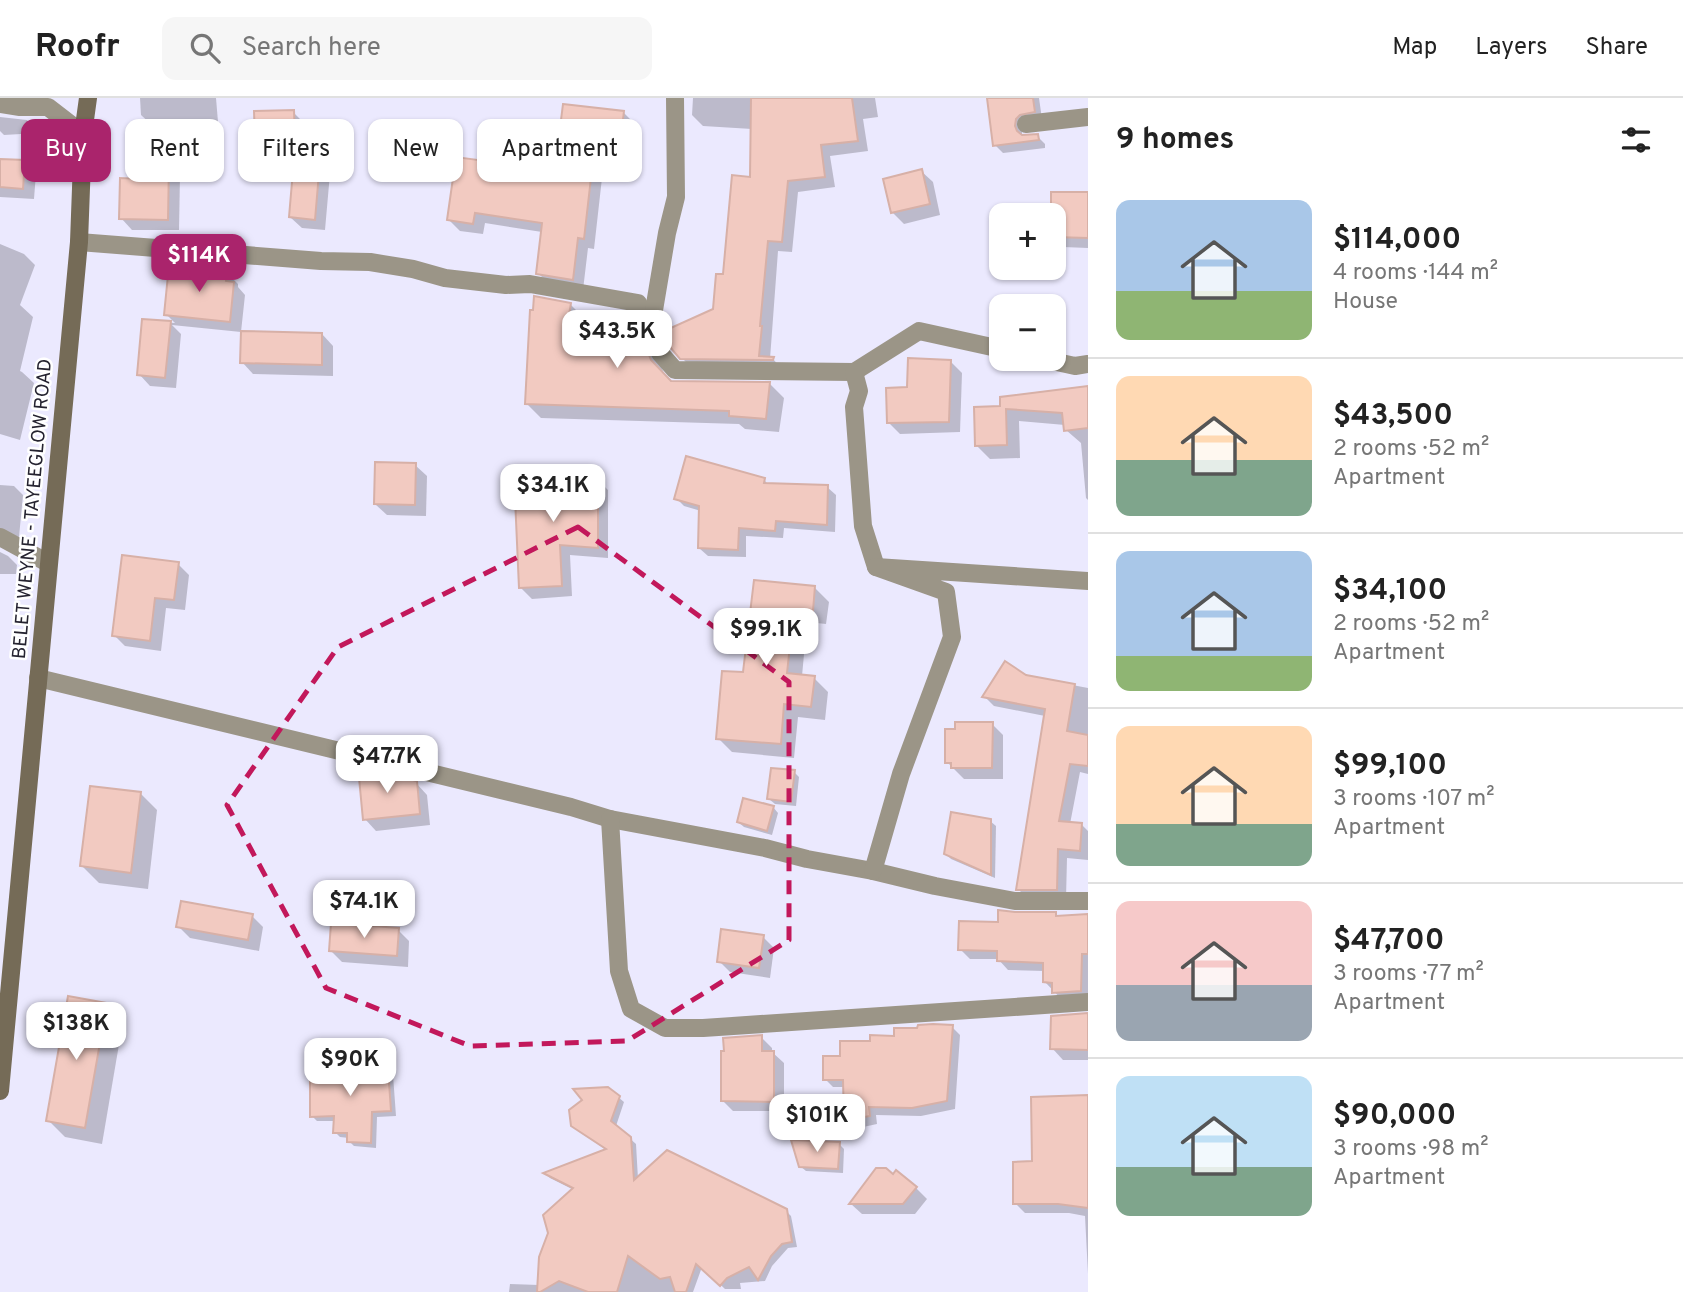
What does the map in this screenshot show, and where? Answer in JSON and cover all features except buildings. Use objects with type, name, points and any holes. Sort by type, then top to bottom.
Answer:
[{"type":"main road","name":"BELET WEYNE - TAYEEGLOW ROAD","points":[[85,119],[88,98]]},
{"type":"main road","name":"BELET WEYNE - TAYEEGLOW ROAD","points":[[0,1091],[0,1066],[79,242],[81,182]]},
{"type":"street","points":[[651,328],[676,197],[675,98]]},
{"type":"street","points":[[0,104],[48,107],[64,119]]},
{"type":"street","points":[[1026,124],[1088,117]]},
{"type":"street","points":[[79,242],[307,260],[370,262],[413,269],[445,278],[506,285],[530,284],[638,303],[660,353],[675,370],[854,372],[919,331],[989,346]]},
{"type":"street","points":[[1066,364],[1088,364]]},
{"type":"street","points":[[854,372],[859,391],[855,407],[863,526],[876,567]]},
{"type":"street","points":[[0,537],[48,563]]},
{"type":"street","points":[[876,567],[1088,581]]},
{"type":"street","points":[[873,871],[901,775],[952,637],[946,592],[876,567]]},
{"type":"street","points":[[38,678],[571,807],[610,819],[765,848],[1015,901],[1088,901]]},
{"type":"street","points":[[610,819],[619,971],[631,1009],[665,1028],[728,1027],[1088,1002]]},
{"type":"highlighted area","points":[[578,527],[789,682],[789,940],[627,1041],[470,1046],[326,988],[227,805],[338,647]]}]
